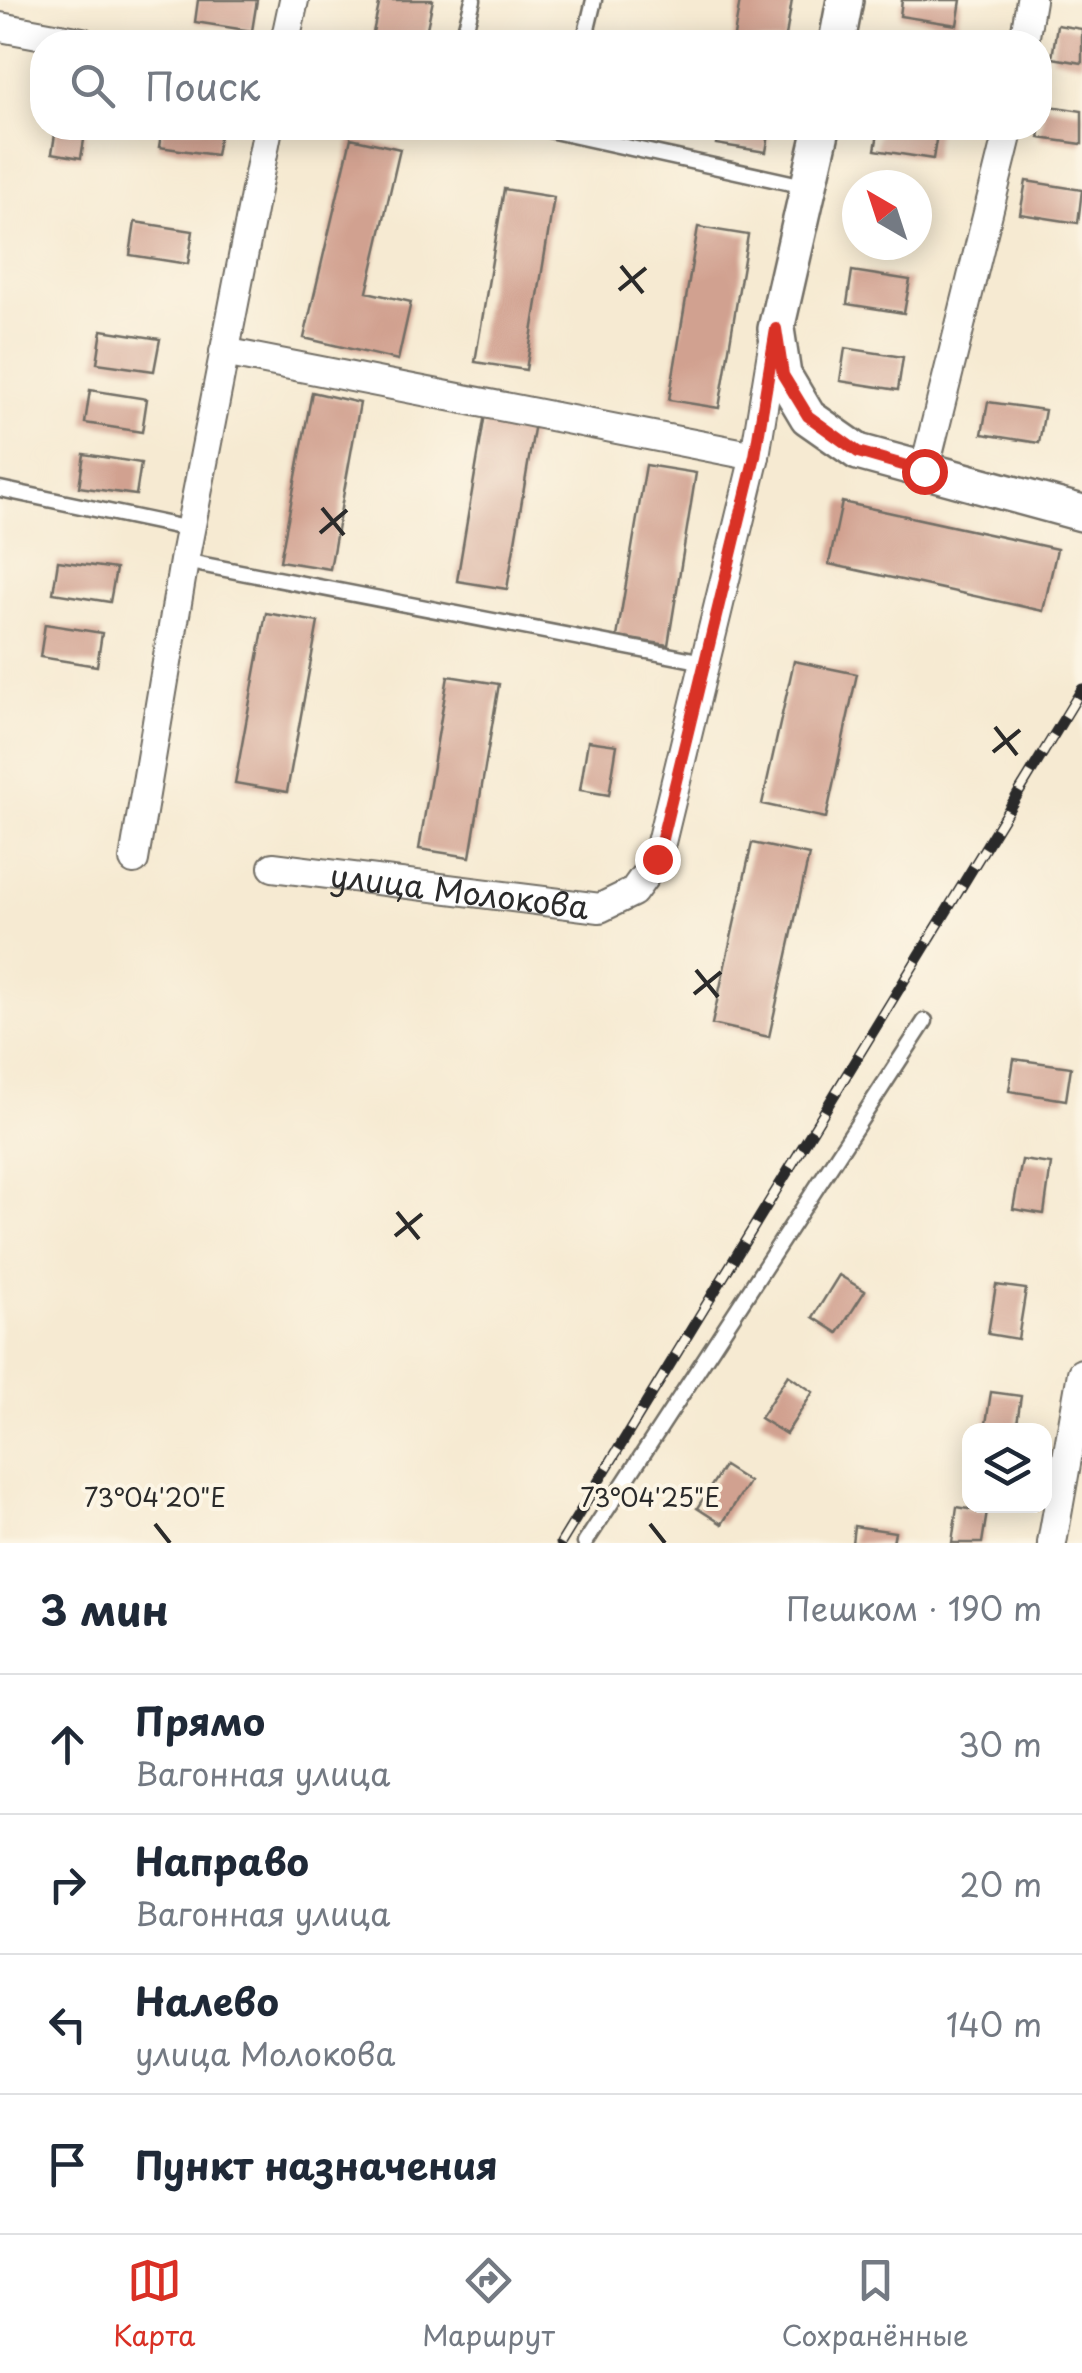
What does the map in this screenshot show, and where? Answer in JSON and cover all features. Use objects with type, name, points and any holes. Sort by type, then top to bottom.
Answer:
[{"type":"street","points":[[288,30],[294,0]]},
{"type":"street","points":[[839,30],[845,0]]},
{"type":"street","points":[[1026,30],[1031,0]]},
{"type":"street","points":[[0,27],[30,32]]},
{"type":"street","points":[[134,860],[184,560],[266,140]]},
{"type":"street","name":"улица Молокова","points":[[273,867],[600,908],[633,892],[657,859],[755,456],[776,329],[820,140]]},
{"type":"street","points":[[924,471],[1005,140]]},
{"type":"street","points":[[776,329],[783,375],[808,416],[858,452],[1082,513]]},
{"type":"street","points":[[224,352],[755,456]]},
{"type":"street","points":[[1052,1543],[1082,1373]]},
{"type":"lane","points":[[465,30],[473,0]]},
{"type":"lane","points":[[587,30],[594,0]]},
{"type":"lane","points":[[605,140],[810,188]]},
{"type":"lane","points":[[0,489],[190,530]]},
{"type":"lane","points":[[184,560],[704,662]]},
{"type":"lane","points":[[584,1543],[925,1021]]},
{"type":"building","points":[[198,0],[257,0],[252,30],[195,22]]},
{"type":"building","points":[[380,0],[433,0],[427,30],[374,30]]},
{"type":"building","points":[[740,0],[792,0],[787,30],[735,30]]},
{"type":"building","points":[[902,0],[961,0],[957,25],[900,16]]},
{"type":"building","points":[[1057,25],[1082,29],[1082,63],[1052,58]]},
{"type":"building","points":[[1052,106],[1082,111],[1082,144],[1052,140]]},
{"type":"building","points":[[54,140],[84,140],[81,158],[52,153]]},
{"type":"building","points":[[160,140],[219,140],[216,155],[159,147]]},
{"type":"building","points":[[351,140],[400,149],[367,292],[411,302],[398,360],[304,338]]},
{"type":"building","points":[[717,140],[768,140],[766,152],[716,144]]},
{"type":"building","points":[[877,140],[936,140],[933,159],[875,150]]},
{"type":"building","points":[[1026,181],[1082,190],[1078,223],[1020,214]]},
{"type":"building","points":[[504,189],[554,197],[526,370],[475,362]]},
{"type":"building","points":[[135,222],[193,231],[188,264],[130,255]]},
{"type":"building","points":[[698,227],[748,235],[719,408],[669,400]]},
{"type":"building","points":[[852,271],[910,280],[904,313],[847,304]]},
{"type":"building","points":[[102,330],[160,339],[154,371],[97,363]]},
{"type":"building","points":[[845,348],[903,357],[898,390],[840,381]]},
{"type":"building","points":[[90,390],[147,399],[142,432],[85,423]]},
{"type":"building","points":[[312,392],[360,403],[330,569],[280,561]]},
{"type":"building","points":[[988,402],[1045,410],[1039,443],[982,434]]},
{"type":"building","points":[[486,408],[536,417],[507,589],[457,581]]},
{"type":"building","points":[[84,454],[141,463],[136,495],[79,487]]},
{"type":"building","points":[[646,465],[696,473],[668,645],[617,637]]},
{"type":"building","points":[[842,502],[1057,549],[1043,611],[829,564]]},
{"type":"building","points":[[58,561],[116,569],[110,602],[53,593]]},
{"type":"building","points":[[266,613],[318,622],[287,792],[235,783]]},
{"type":"building","points":[[45,624],[102,633],[97,666],[40,657]]},
{"type":"building","points":[[794,661],[857,674],[826,818],[762,804]]},
{"type":"building","points":[[448,676],[499,684],[470,857],[419,849]]},
{"type":"building","points":[[588,741],[617,745],[609,795],[580,790]]},
{"type":"building","points":[[752,843],[809,855],[769,1037],[712,1024]]},
{"type":"building","points":[[1014,1059],[1071,1067],[1066,1100],[1009,1091]]},
{"type":"building","points":[[1022,1160],[1051,1164],[1044,1214],[1013,1209]]},
{"type":"building","points":[[839,1275],[865,1291],[838,1333],[813,1317]]},
{"type":"building","points":[[996,1285],[1026,1289],[1018,1339],[988,1334]]},
{"type":"building","points":[[788,1375],[813,1392],[786,1434],[760,1418]]},
{"type":"building","points":[[991,1392],[1021,1396],[1017,1423],[986,1423]]},
{"type":"building","points":[[724,1466],[749,1482],[722,1524],[697,1508]]},
{"type":"building","points":[[957,1507],[962,1508],[962,1513],[987,1513],[982,1543],[952,1543]]},
{"type":"building","points":[[854,1526],[895,1532],[893,1543],[852,1543]]},
{"type":"railway","points":[[561,1543],[1082,689]]},
{"type":"route","points":[[657,859],[755,456],[776,329],[783,375],[808,416],[858,452],[924,471]]}]
